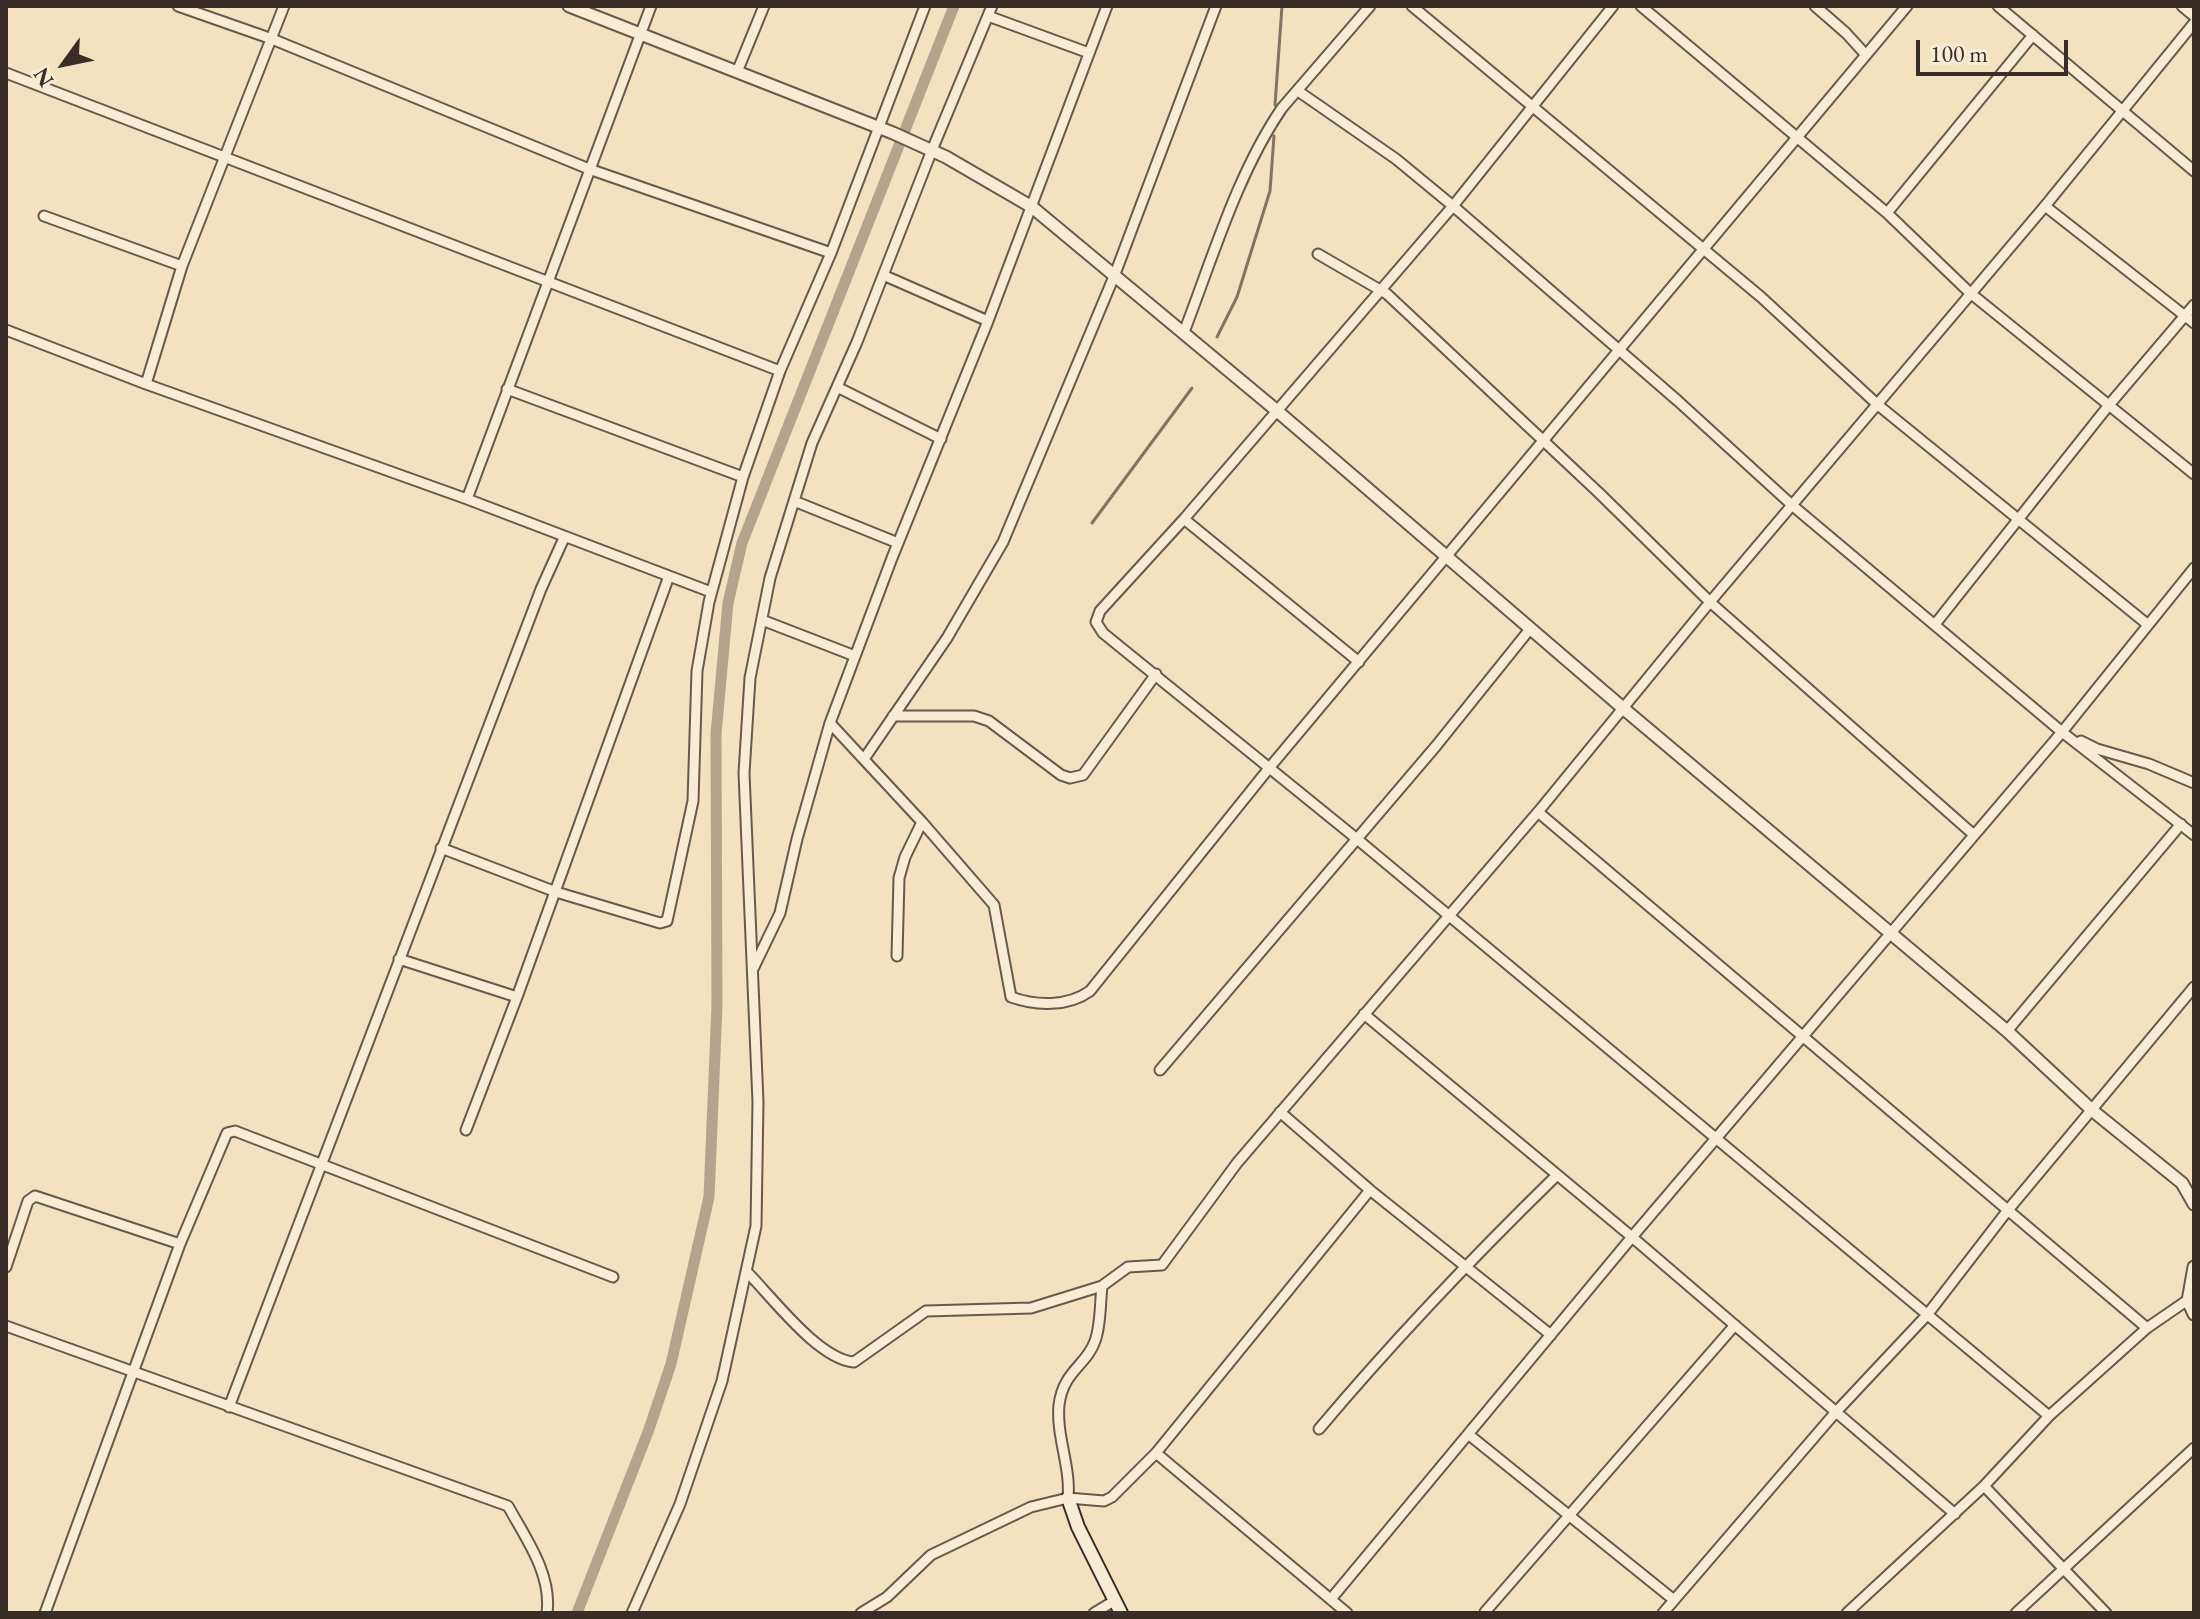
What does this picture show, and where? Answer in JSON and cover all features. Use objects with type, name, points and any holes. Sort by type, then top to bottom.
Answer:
[{"type":"main road","points":[[1068,1498],[1078,1527],[1121,1613]]},
{"type":"street","points":[[178,6],[272,39],[589,169],[831,253]]},
{"type":"street","points":[[146,384],[182,266],[284,6]]},
{"type":"street","points":[[569,6],[926,147],[1032,207],[1184,332],[1624,709],[2007,1031],[2093,1111],[2182,1183],[2194,1204]]},
{"type":"street","points":[[467,499],[651,6]]},
{"type":"street","points":[[737,72],[764,6]]},
{"type":"street","points":[[441,848],[556,892],[660,923],[667,921],[693,801],[697,671],[711,592],[743,477],[780,371],[831,253],[925,6]]},
{"type":"street","points":[[752,972],[780,913],[830,723],[898,543],[988,321],[1107,6]]},
{"type":"street","points":[[864,759],[947,638],[1003,542],[1115,274],[1216,6]]},
{"type":"street","points":[[1184,332],[1247,170],[1271,124],[1370,6]]},
{"type":"street","points":[[1412,6],[1761,297],[1878,405],[2147,624]]},
{"type":"street","points":[[1613,6],[1453,206],[1184,519],[1100,611],[1096,622],[1103,633],[1357,839],[2049,1416]]},
{"type":"street","points":[[1641,6],[1887,213],[1969,292],[2194,474]]},
{"type":"street","points":[[1815,6],[1866,55]]},
{"type":"street","points":[[830,723],[994,905],[1011,997],[1023,1002],[1077,1001],[1090,991],[1270,767],[1907,6]]},
{"type":"street","points":[[1998,6],[2194,171]]},
{"type":"street","points":[[2182,6],[2194,16]]},
{"type":"street","points":[[632,1613],[680,1504],[722,1381],[756,1226],[758,1102],[744,773],[750,678],[770,578],[812,443],[883,275],[926,147],[990,11],[1089,53]]},
{"type":"street","points":[[747,1272],[811,1339],[834,1356],[854,1362],[926,1311],[1031,1308],[1102,1286],[1128,1267],[1162,1265],[1237,1163],[1538,812],[1969,292],[2045,206],[2194,23]]},
{"type":"street","points":[[1887,213],[2033,35]]},
{"type":"street","points":[[6,73],[780,371]]},
{"type":"street","points":[[1298,91],[1396,159],[1453,206],[1793,506],[1936,623],[2062,732],[2194,835]]},
{"type":"street","points":[[2045,206],[2194,323]]},
{"type":"street","points":[[44,216],[182,266]]},
{"type":"street","points":[[1318,254],[1380,289],[1710,602],[1974,835]]},
{"type":"street","points":[[883,275],[988,321]]},
{"type":"street","points":[[1936,623],[2109,405],[2194,305]]},
{"type":"street","points":[[6,330],[711,592]]},
{"type":"street","points":[[837,387],[941,439]]},
{"type":"street","points":[[507,389],[743,477]]},
{"type":"street","points":[[794,501],[898,543]]},
{"type":"street","points":[[1184,519],[1359,662]]},
{"type":"street","points":[[229,1407],[441,848],[541,589],[564,538]]},
{"type":"street","points":[[1331,1599],[1632,1237],[2062,732],[2194,568]]},
{"type":"street","points":[[466,1130],[556,892],[669,576]]},
{"type":"street","points":[[762,620],[855,656]]},
{"type":"street","points":[[1160,1070],[1357,839],[1530,629]]},
{"type":"street","points":[[893,716],[974,716],[989,721],[1061,775],[1070,778],[1083,775],[1156,674]]},
{"type":"street","points":[[2062,732],[2097,749],[2149,764],[2194,783]]},
{"type":"street","points":[[1538,812],[2147,1328]]},
{"type":"street","points":[[897,956],[899,878],[905,857],[922,822]]},
{"type":"street","points":[[2007,1031],[2181,824]]},
{"type":"street","points":[[399,959],[517,997]]},
{"type":"street","points":[[1663,1613],[1835,1413],[1927,1315],[2008,1210],[2194,987]]},
{"type":"street","points":[[1364,1014],[1632,1237],[1955,1514]]},
{"type":"street","points":[[1280,1112],[1370,1190],[1551,1335]]},
{"type":"street","points":[[45,1613],[180,1244],[227,1133],[235,1131],[613,1277]]},
{"type":"street","points":[[1319,1429],[1378,1358],[1464,1266],[1556,1176]]},
{"type":"street","points":[[861,1613],[887,1597],[931,1555],[1031,1507],[1068,1498],[1104,1501],[1112,1497],[1156,1453],[1370,1190]]},
{"type":"street","points":[[6,1267],[28,1201],[35,1196],[180,1244]]},
{"type":"street","points":[[2194,1267],[2191,1298],[2194,1314]]},
{"type":"street","points":[[1068,1498],[1069,1483],[1059,1405],[1068,1377],[1095,1341],[1102,1286]]},
{"type":"street","points":[[1847,1613],[1984,1486],[2049,1416],[2147,1328],[2191,1298]]},
{"type":"street","points":[[1485,1612],[1735,1325]]},
{"type":"street","points":[[6,1326],[508,1506],[543,1573],[548,1598],[547,1613]]},
{"type":"street","points":[[1468,1434],[1674,1600]]},
{"type":"street","points":[[2016,1613],[2194,1448]]},
{"type":"street","points":[[1156,1453],[1347,1613]]},
{"type":"street","points":[[1984,1486],[2106,1613]]},
{"type":"street","points":[[1094,1613],[1114,1601]]},
{"type":"waterway","points":[[577,1613],[648,1432],[671,1364],[709,1197],[717,1005],[716,734],[728,603],[742,543],[954,6]]},
{"type":"waterway","points":[[1275,105],[1282,6]]},
{"type":"waterway","points":[[1217,337],[1237,297],[1270,191],[1274,136]]},
{"type":"waterway","points":[[1092,523],[1192,388]]}]
